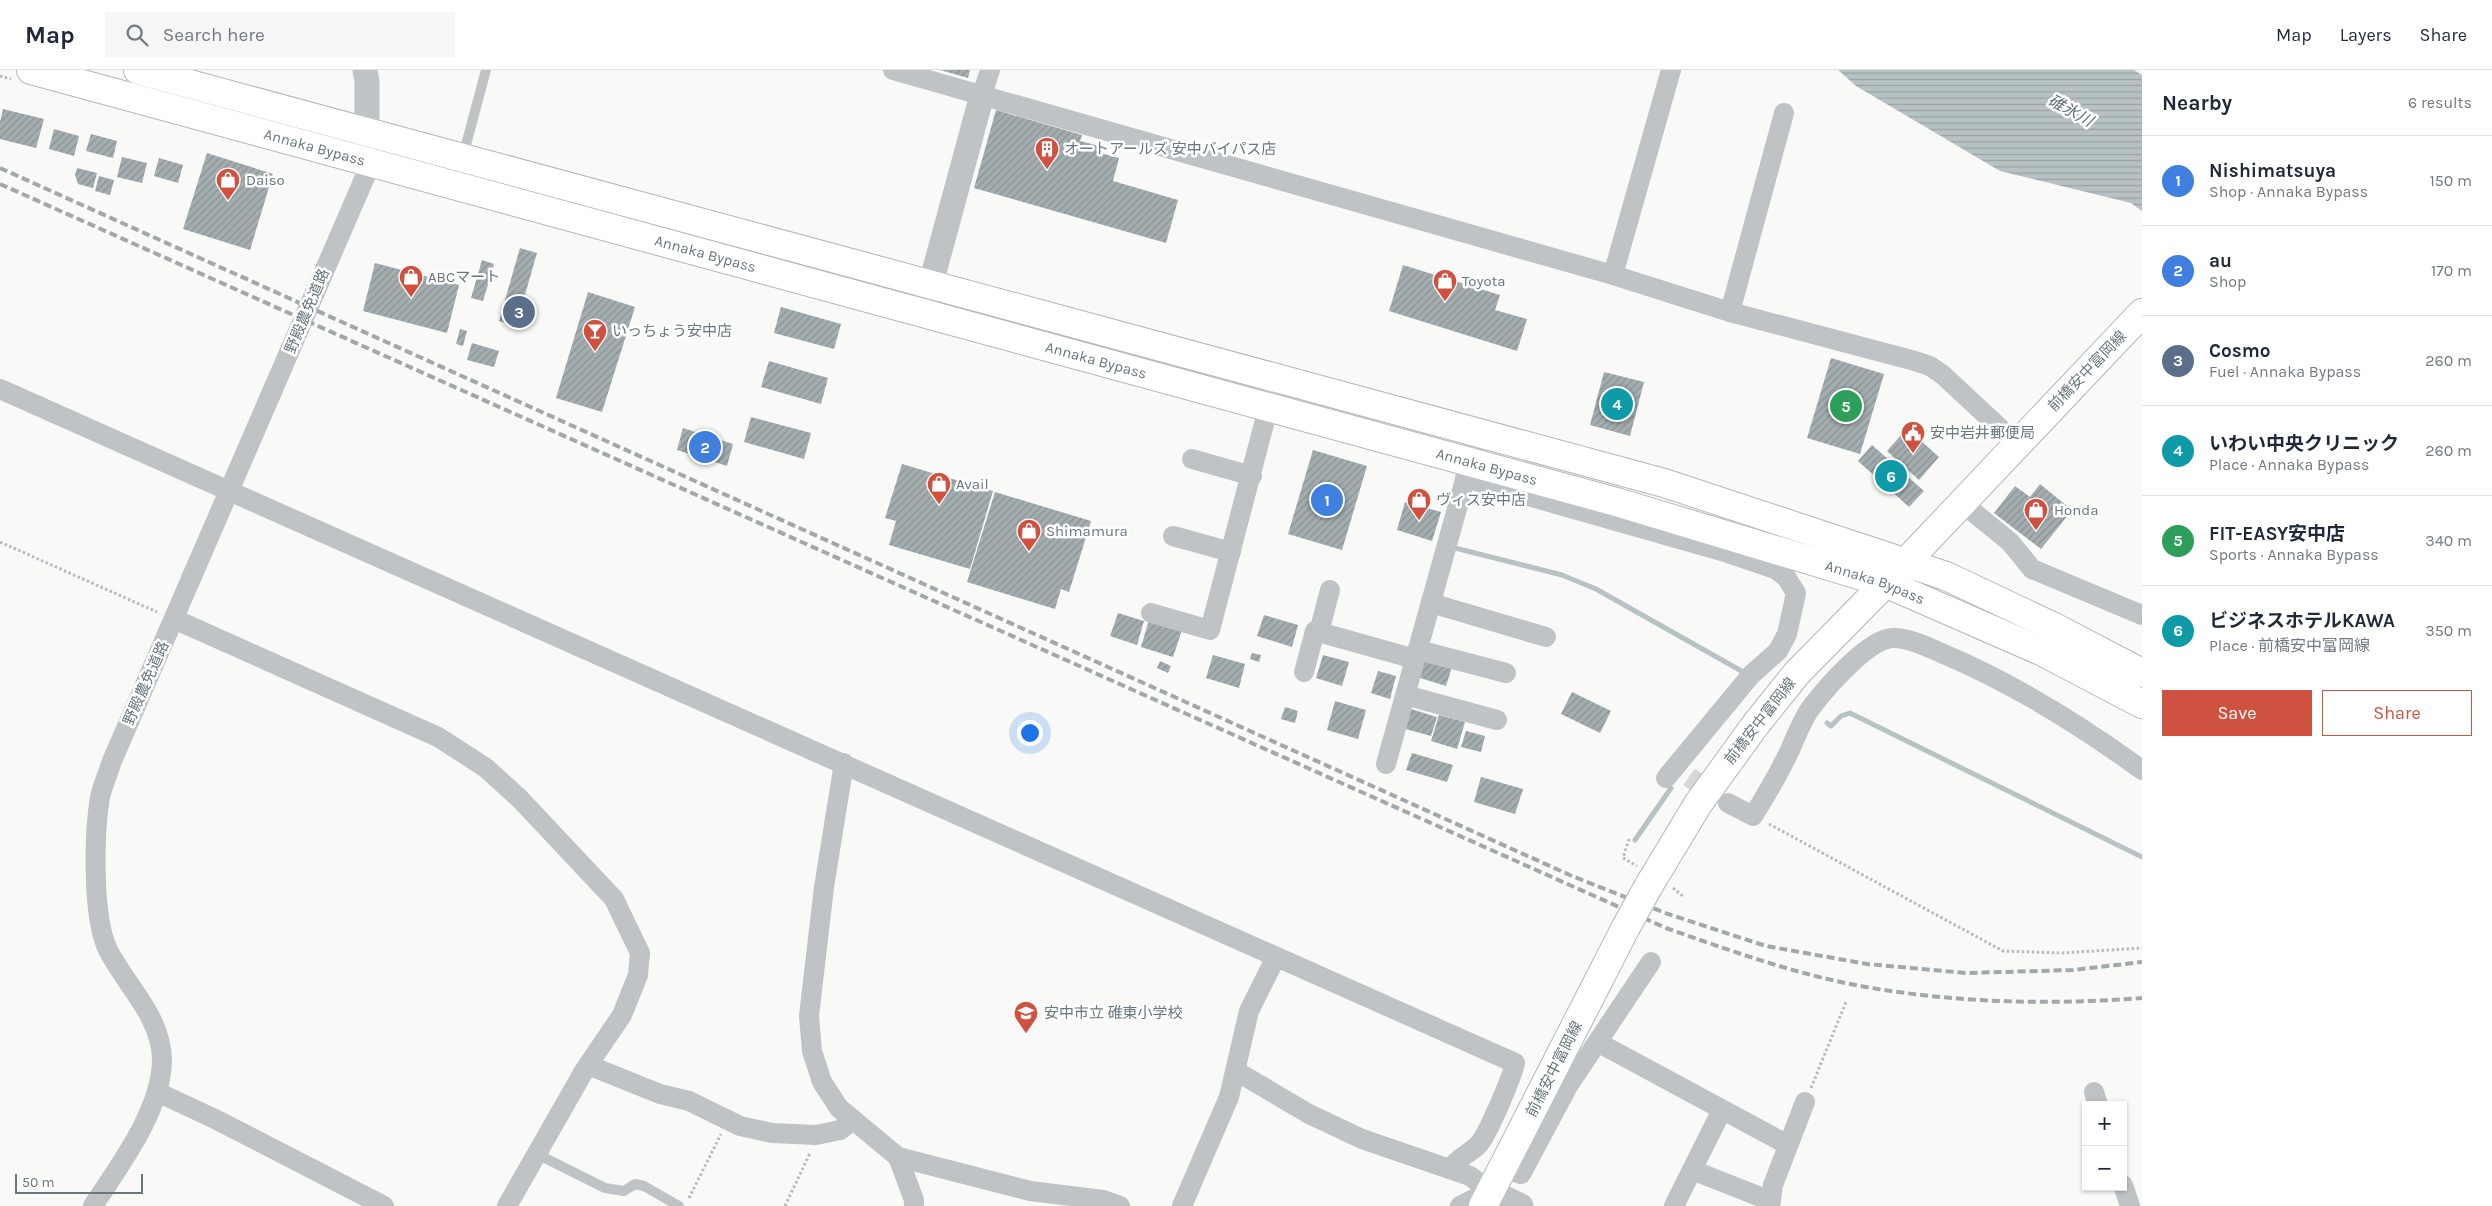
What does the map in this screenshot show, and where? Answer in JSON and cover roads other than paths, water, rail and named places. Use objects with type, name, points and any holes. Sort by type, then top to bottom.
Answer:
[{"type":"main road","name":"Annaka Bypass","points":[[30,70],[366,163],[1269,407],[1467,470],[1620,503],[1757,553],[1885,583],[2043,652],[2142,704]]},
{"type":"main road","name":"Annaka Bypass","points":[[138,70],[1664,483],[1946,576],[2039,620],[2142,673]]},
{"type":"main road","name":"前橋安中富岡線","points":[[1487,1199],[1626,927],[1645,877],[1756,724],[1797,673],[1907,562],[1961,502],[2142,313]]},
{"type":"street","points":[[365,70],[368,82],[366,163]]},
{"type":"street","points":[[893,70],[1613,275],[1730,312],[1930,366],[1943,375],[2016,444]]},
{"type":"street","points":[[923,313],[990,70]]},
{"type":"street","points":[[1613,275],[1671,70]]},
{"type":"street","points":[[1730,312],[1784,113]]},
{"type":"street","name":"野殿農免道路","points":[[93,1206],[122,1162],[157,1092],[162,1061],[158,1033],[142,1002],[108,949],[100,920],[96,830],[100,796],[112,761],[365,177],[366,163]]},
{"type":"street","points":[[1151,613],[1210,630],[1252,476],[1276,378]]},
{"type":"street","points":[[0,389],[844,762],[1515,1063],[1512,1077],[1479,1144],[1457,1159],[1450,1168]]},
{"type":"street","points":[[1386,764],[1478,433]]},
{"type":"street","points":[[1192,459],[1252,476]]},
{"type":"street","points":[[1961,502],[2010,542],[2032,569],[2142,615]]},
{"type":"street","points":[[1173,536],[1231,552]]},
{"type":"street","points":[[1676,774],[1751,675],[1778,651],[1787,634],[1796,593],[1786,577],[1757,553]]},
{"type":"street","points":[[1319,632],[1330,590]]},
{"type":"street","points":[[1431,603],[1546,637]]},
{"type":"street","points":[[174,620],[438,737],[486,768],[557,836],[614,898],[640,953],[638,975],[622,1015],[588,1065],[507,1206]]},
{"type":"street","points":[[1304,672],[1315,631],[1506,673]]},
{"type":"street","points":[[1728,803],[1753,816],[1772,787],[1809,711],[1823,692],[1864,652],[1876,644],[1892,638],[1918,643],[1987,672],[2066,719],[2142,770]]},
{"type":"street","points":[[1797,673],[1823,692]]},
{"type":"street","points":[[1405,695],[1497,720]]},
{"type":"street","points":[[844,762],[824,888],[809,1016],[812,1051],[822,1082],[839,1108],[898,1157],[1030,1191],[1103,1200],[1120,1206]]},
{"type":"street","points":[[1182,1206],[1229,1097],[1249,1011],[1276,957]]},
{"type":"street","points":[[1504,1168],[1521,1174],[1564,1094],[1651,962]]},
{"type":"street","points":[[1599,1043],[1788,1145]]},
{"type":"street","points":[[588,1065],[660,1094],[689,1101],[740,1126],[772,1134],[806,1136],[840,1130],[854,1120]]},
{"type":"street","points":[[1236,1071],[1309,1114],[1362,1139],[1470,1176],[1487,1199]]},
{"type":"street","points":[[157,1092],[215,1119],[384,1206]]},
{"type":"street","points":[[1692,1170],[1771,1203],[1773,1185],[1806,1102]]},
{"type":"street","points":[[1674,1206],[1722,1110]]},
{"type":"street","points":[[898,1157],[914,1200],[914,1206]]},
{"type":"street","points":[[2125,1191],[2130,1206]]},
{"type":"street","points":[[1460,1206],[1487,1199],[1521,1206]]},
{"type":"lane","points":[[462,158],[486,70]]},
{"type":"lane","points":[[538,1154],[605,1188],[624,1190],[635,1184],[644,1186],[679,1206]]},
{"type":"water","name":"碓氷川","points":[[1838,70],[2134,70],[2142,75],[2142,211],[2131,203],[2000,171],[1856,86]]},
{"type":"waterway","points":[[1455,548],[1562,575],[1596,589],[1745,673]]},
{"type":"waterway","points":[[1827,723],[1831,726],[1841,716],[1850,713],[2142,857]]},
{"type":"waterway","points":[[1635,840],[1671,788]]},
{"type":"tunnel","points":[[1689,777],[1718,797]]},
{"type":"railway","points":[[0,168],[1572,876],[1668,914],[1766,946],[1867,964],[1966,973],[2073,970],[2142,962]]},
{"type":"railway","points":[[0,184],[1666,928],[1790,969],[1866,987],[1935,996],[2004,1001],[2038,1002],[2142,998]]},
{"type":"place","name":"オートアールズ 安中バイパス店","points":[[1047,170]]},
{"type":"place","name":"Daiso","points":[[228,201]]},
{"type":"place","name":"ABCマート","points":[[411,298]]},
{"type":"place","name":"Toyota","points":[[1445,302]]},
{"type":"place","name":"Cosmo","points":[[519,312]]},
{"type":"place","name":"いっちょう安中店","points":[[595,352]]},
{"type":"place","name":"いわい中央クリニック","points":[[1617,404]]},
{"type":"place","name":"FIT-EASY安中店","points":[[1846,406]]},
{"type":"place","name":"au","points":[[705,447]]},
{"type":"place","name":"安中岩井郵便局","points":[[1913,454]]},
{"type":"place","name":"ビジネスホテルKAWA","points":[[1891,476]]},
{"type":"place","name":"Nishimatsuya","points":[[1327,500]]},
{"type":"place","name":"Avail","points":[[939,505]]},
{"type":"place","name":"ヴィス安中店","points":[[1419,521]]},
{"type":"place","name":"Honda","points":[[2036,531]]},
{"type":"place","name":"Shimamura","points":[[1029,552]]},
{"type":"place","name":"安中市立 碓東小学校","points":[[1026,1034]]}]
